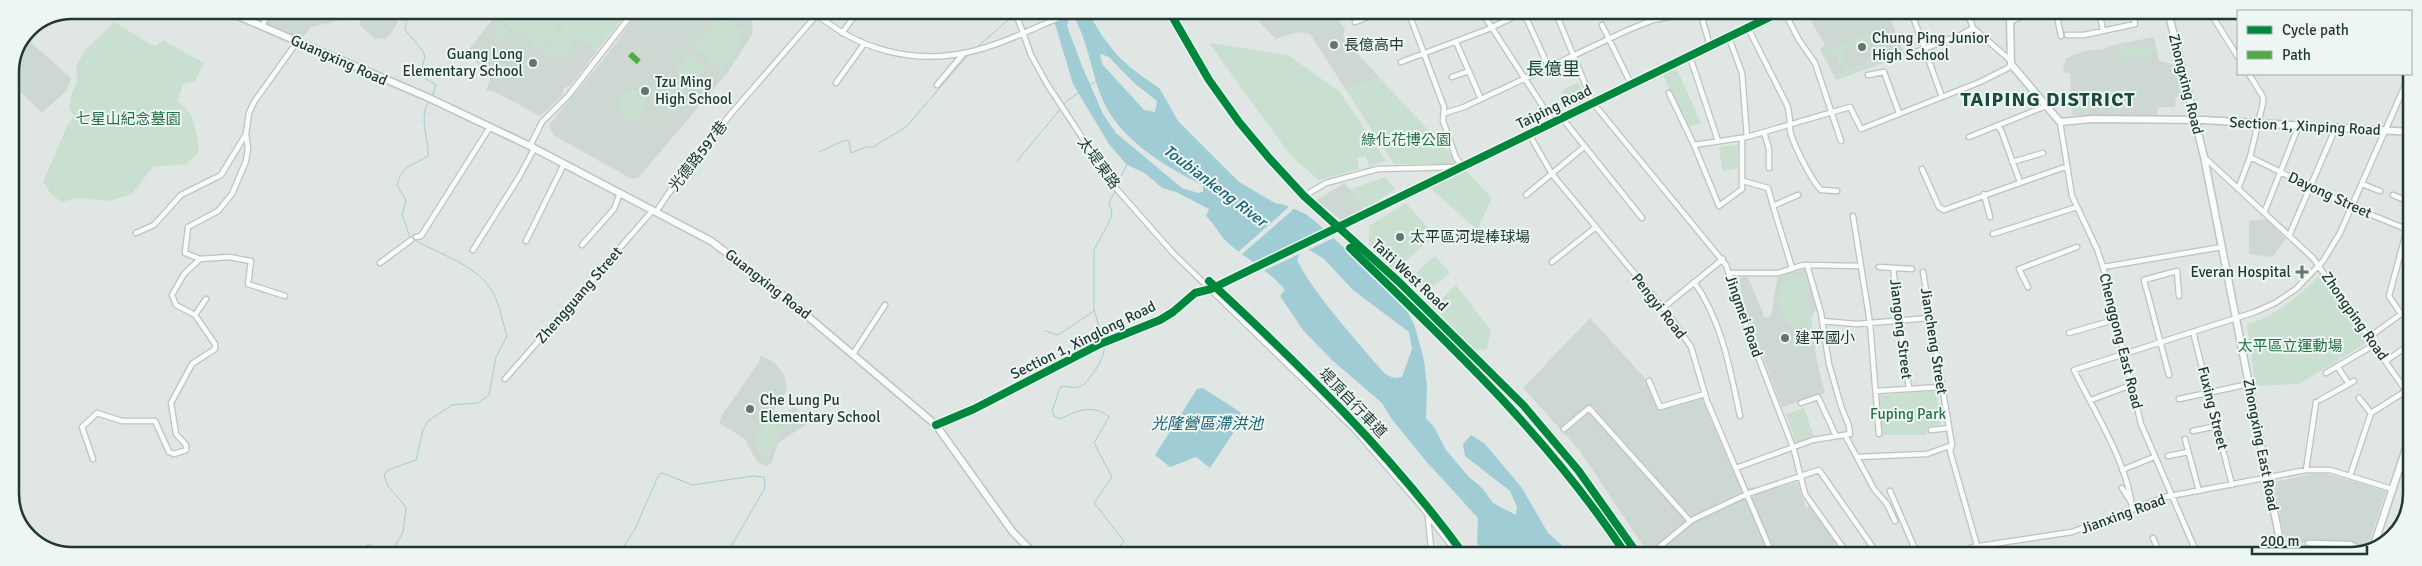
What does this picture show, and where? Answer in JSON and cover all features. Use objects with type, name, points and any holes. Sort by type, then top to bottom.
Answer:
[{"type":"street","name":"Guangxing Road","points":[[244,19],[430,99],[532,147],[706,238],[727,251],[936,425],[1012,531],[1028,547]]},
{"type":"street","points":[[262,27],[265,19]]},
{"type":"street","points":[[473,250],[519,177],[542,122],[568,96],[629,19]]},
{"type":"street","name":"光德路597巷","points":[[654,211],[730,115],[814,19]]},
{"type":"street","points":[[823,19],[842,33],[864,44],[888,52],[935,56],[964,53],[1024,32],[1053,19]]},
{"type":"street","points":[[842,33],[852,19]]},
{"type":"street","name":"太堤東路","points":[[1019,19],[1031,55],[1047,84],[1114,186],[1173,253],[1212,289],[1358,434],[1421,506],[1452,547]]},
{"type":"street","name":"Taiti West Road","points":[[1174,19],[1200,66],[1232,113],[1304,196],[1474,354],[1524,406],[1578,470],[1633,547]]},
{"type":"street","points":[[1355,22],[1363,19]]},
{"type":"street","points":[[1411,19],[1445,113],[1443,122],[1456,158],[1463,167]]},
{"type":"street","points":[[1486,19],[1553,122]]},
{"type":"street","points":[[1401,62],[1456,42],[1508,19]]},
{"type":"street","points":[[1528,19],[1549,68]]},
{"type":"street","name":"Jingmei Road","points":[[1558,19],[1594,103],[1722,258],[1731,273],[1743,318],[1793,448],[1801,475],[1800,479],[1807,498],[1842,547]]},
{"type":"street","points":[[1445,113],[1481,99],[1608,39],[1660,19]]},
{"type":"street","points":[[1702,19],[1709,43],[1712,46]]},
{"type":"street","name":"Taiping Road","points":[[1339,228],[1528,134],[1729,38],[1763,19]]},
{"type":"street","points":[[1787,19],[1814,63],[1833,113],[1841,141]]},
{"type":"street","points":[[1914,19],[1942,97]]},
{"type":"street","points":[[1970,19],[1973,28],[2009,59],[2011,64],[2060,122]]},
{"type":"street","points":[[1694,145],[1744,137],[1850,107],[1861,129],[1942,97],[1996,75],[2008,68],[2011,64],[2009,19]]},
{"type":"street","points":[[2010,22],[2016,19]]},
{"type":"street","points":[[2058,19],[2061,36]]},
{"type":"street","points":[[2101,19],[2103,31]]},
{"type":"street","points":[[2067,35],[2103,31],[2135,24],[2134,19]]},
{"type":"street","name":"Zhongxing Road","points":[[2170,19],[2204,157]]},
{"type":"street","points":[[2214,19],[2237,55]]},
{"type":"street","points":[[1602,26],[1631,84]]},
{"type":"street","points":[[1748,28],[1788,105],[1792,124],[1790,129],[1817,186],[1825,192],[1836,192]]},
{"type":"street","points":[[1908,55],[1973,28]]},
{"type":"street","points":[[1669,93],[1694,145],[1719,206],[1742,188],[1743,181],[1742,73],[1729,38]]},
{"type":"street","points":[[285,296],[248,284],[251,261],[229,258],[200,259],[185,253],[188,228],[218,211],[227,202],[246,161],[248,148],[246,134],[249,113],[254,102],[297,42]]},
{"type":"street","points":[[1456,42],[1481,99]]},
{"type":"street","points":[[836,83],[864,44]]},
{"type":"street","points":[[937,85],[964,53]]},
{"type":"street","points":[[1690,57],[1718,141]]},
{"type":"street","points":[[1452,77],[1469,71]]},
{"type":"street","points":[[1868,75],[1884,72],[1899,114]]},
{"type":"street","points":[[2238,189],[2250,157],[2263,97],[2250,75]]},
{"type":"street","points":[[2132,510],[2131,491],[2091,400],[2074,370],[2262,310],[2285,297],[2306,280],[2320,266],[2337,239],[2403,90]]},
{"type":"street","points":[[1970,137],[2046,106]]},
{"type":"street","points":[[1562,118],[1642,218]]},
{"type":"street","name":"Section 1, Xinping Road","points":[[2060,122],[2092,119],[2195,120],[2403,131]]},
{"type":"street","name":"Chenggong East Road","points":[[2060,122],[2072,196],[2097,249],[2103,267],[2114,320],[2141,424],[2194,547]]},
{"type":"street","points":[[2264,213],[2299,125]]},
{"type":"street","points":[[1997,126],[2001,130],[2020,182]]},
{"type":"street","points":[[416,237],[421,236],[490,127]]},
{"type":"street","points":[[2289,236],[2336,128]]},
{"type":"street","points":[[1764,132],[1769,149],[1769,168]]},
{"type":"street","points":[[136,233],[154,225],[181,195],[221,175],[246,134]]},
{"type":"street","name":"Pengyi Road","points":[[1528,134],[1552,174],[1663,308],[1691,347],[1705,394],[1769,547]]},
{"type":"street","points":[[1526,195],[1584,147]]},
{"type":"street","points":[[2012,162],[2042,153]]},
{"type":"street","name":"Zhongping Road","points":[[2204,157],[2320,266],[2403,386]]},
{"type":"street","name":"Zhongxing East Road","points":[[2204,157],[2280,547]]},
{"type":"street","name":"Dayong Street","points":[[2250,157],[2352,207],[2403,228]]},
{"type":"street","points":[[526,241],[564,164]]},
{"type":"street","name":"Taiping Road","points":[[1304,196],[1326,183],[1378,169],[1463,167]]},
{"type":"street","points":[[1922,169],[1939,207],[1943,210],[1984,194],[2067,168]]},
{"type":"street","points":[[1743,181],[1768,188],[1792,268]]},
{"type":"street","points":[[2362,184],[2380,191]]},
{"type":"street","points":[[582,245],[614,209],[620,193]]},
{"type":"street","points":[[1984,194],[1990,217]]},
{"type":"street","points":[[1773,206],[1798,195]]},
{"type":"street","points":[[2393,195],[2403,199]]},
{"type":"street","points":[[1993,234],[2077,206]]},
{"type":"street","name":"Zhengguang Street","points":[[505,379],[654,211]]},
{"type":"street","points":[[1853,216],[1870,323],[1879,434]]},
{"type":"street","points":[[1552,262],[1596,227]]},
{"type":"street","name":"Section 1, Xinglong Road","points":[[936,425],[974,409],[1100,344],[1160,320],[1195,293],[1212,289],[1339,228]]},
{"type":"street","points":[[380,263],[411,240]]},
{"type":"street","points":[[2028,287],[2019,269],[2077,247]]},
{"type":"street","points":[[2103,267],[2222,247]]},
{"type":"street","points":[[2369,337],[2401,314],[2389,296],[2403,250]]},
{"type":"street","points":[[1663,308],[1722,258]]},
{"type":"street","points":[[93,459],[82,427],[97,413],[122,420],[155,421],[169,452],[174,454],[186,450],[186,445],[176,434],[171,403],[192,364],[211,353],[215,349],[215,344],[195,316],[176,305],[172,295],[184,274],[200,259]]},
{"type":"street","points":[[1807,265],[1822,320],[1828,360],[1841,406],[1849,426],[1848,435],[1874,489],[1890,509],[1896,521]]},
{"type":"street","points":[[1731,273],[1778,272],[1807,265],[1861,266]]},
{"type":"street","points":[[1879,268],[1912,269]]},
{"type":"street","name":"Jiangong Street","points":[[1893,268],[1909,389]]},
{"type":"street","points":[[2169,375],[2144,280],[2177,271],[2179,296]]},
{"type":"street","name":"Jiancheng Street","points":[[1923,272],[1952,445],[1950,451],[1977,547]]},
{"type":"street","points":[[1694,282],[1708,301],[1723,344],[1740,416]]},
{"type":"street","points":[[195,316],[206,300]]},
{"type":"street","points":[[853,354],[885,305]]},
{"type":"street","points":[[1822,320],[1857,324],[1930,318]]},
{"type":"street","points":[[2069,333],[2114,320]]},
{"type":"street","name":"Fuxing Street","points":[[2193,332],[2232,485]]},
{"type":"street","points":[[2326,373],[2374,345]]},
{"type":"street","points":[[2386,361],[2403,349]]},
{"type":"street","points":[[2337,366],[2349,384]]},
{"type":"street","points":[[1649,381],[1660,407],[1705,394]]},
{"type":"street","points":[[2306,470],[2318,401],[2354,381]]},
{"type":"street","points":[[2178,399],[2249,384]]},
{"type":"street","points":[[2091,400],[2125,389],[2131,385]]},
{"type":"street","points":[[1876,391],[1941,387]]},
{"type":"street","points":[[2350,476],[2371,413],[2403,393]]},
{"type":"street","points":[[1802,403],[1818,397],[1836,436]]},
{"type":"street","points":[[2359,398],[2371,413]]},
{"type":"street","points":[[1564,429],[1589,408],[1690,521]]},
{"type":"street","points":[[2193,431],[2217,426]]},
{"type":"street","points":[[1931,430],[1949,428]]},
{"type":"street","points":[[1736,468],[1813,440],[1848,435]]},
{"type":"street","points":[[2185,440],[2199,491]]},
{"type":"street","points":[[1857,457],[1927,454],[1952,445]]},
{"type":"street","points":[[2168,456],[2188,452]]},
{"type":"street","points":[[2122,470],[2154,457]]},
{"type":"street","points":[[2374,541],[2403,457]]},
{"type":"street","points":[[1660,547],[1690,521],[1747,494],[1818,470],[1873,547]]},
{"type":"street","name":"Jianxing Road","points":[[1977,547],[2072,532],[2166,497],[2306,470],[2330,470],[2392,490]]},
{"type":"street","points":[[2122,488],[2132,504]]},
{"type":"street","points":[[1890,491],[1914,547]]},
{"type":"street","points":[[1890,509],[1897,506]]},
{"type":"street","points":[[1428,518],[1431,547]]},
{"type":"street","points":[[2153,538],[2157,547]]},
{"type":"street","points":[[2308,543],[2350,544],[2356,547]]},
{"type":"shaded area","points":[[255,19],[346,19],[311,27],[302,39]]},
{"type":"shaded area","points":[[361,19],[406,19],[404,22],[399,20],[390,35],[384,39],[374,38],[359,24]]},
{"type":"shaded area","name":"Guang Long Elementary School","points":[[493,19],[553,19],[597,51],[570,86],[564,88],[562,96],[540,116],[495,92],[486,90],[490,80],[488,74],[466,53]]},
{"type":"shaded area","name":"Tzu Ming High School","points":[[633,19],[752,19],[753,33],[728,72],[639,177],[632,179],[553,135],[549,125],[603,60]]},
{"type":"shaded area","name":"長億高中","points":[[1257,19],[1337,19],[1345,28],[1343,38],[1379,77],[1346,90],[1310,34],[1297,32],[1276,39]]},
{"type":"shaded area","name":"Chung Ping Junior High School","points":[[1810,19],[1890,19],[1905,55],[1836,80],[1820,49],[1825,45]]},
{"type":"shaded area","points":[[2154,37],[2159,61],[2175,65],[2183,96],[2176,97],[2175,107],[2158,107],[2157,116],[2072,115],[2070,73],[2063,72],[2066,58],[2084,51],[2104,49],[2108,46]]},
{"type":"shaded area","points":[[29,41],[71,78],[67,90],[42,113],[19,91],[20,61]]},
{"type":"shaded area","points":[[1345,183],[1365,210],[1341,220],[1316,200]]},
{"type":"shaded area","points":[[2266,219],[2286,239],[2272,257],[2249,254],[2249,221]]},
{"type":"shaded area","name":"建平國小","points":[[1805,269],[1818,307],[1811,317],[1816,357],[1825,393],[1782,407],[1748,317],[1739,282],[1741,277],[1748,277],[1765,318],[1771,316],[1778,275]]},
{"type":"shaded area","points":[[1590,318],[1644,377],[1659,406],[1700,394],[1735,476],[1739,473],[1743,475],[1748,488],[1757,487],[1763,492],[1797,482],[1806,508],[1809,505],[1815,512],[1838,547],[1644,547],[1580,451],[1523,388]]},
{"type":"shaded area","name":"Che Lung Pu Elementary School","points":[[760,355],[775,363],[784,375],[787,390],[773,411],[783,417],[794,406],[810,422],[778,443],[771,464],[766,466],[760,464],[755,458],[745,439],[719,423],[722,415],[759,362]]},
{"type":"shaded area","points":[[2313,474],[2327,474],[2386,491],[2369,543],[2357,547],[2350,544],[2285,542],[2274,482]]},
{"type":"green space","points":[[501,19],[511,22],[512,19],[552,19],[556,29],[556,38],[564,28],[552,19],[622,19],[597,51],[578,38],[562,58],[548,47],[554,40],[544,45],[556,55],[554,57],[527,40]]},
{"type":"green space","points":[[718,19],[730,19],[744,31],[737,39],[740,41],[733,50],[736,52],[721,70],[694,47]]},
{"type":"green space","name":"七星山紀念墓園","points":[[114,22],[152,45],[157,45],[163,40],[204,63],[195,81],[183,84],[178,101],[192,116],[199,145],[197,154],[186,164],[153,167],[132,194],[110,201],[78,198],[62,202],[52,195],[43,182],[67,126],[74,116],[69,108],[77,81],[76,66],[86,49]]},
{"type":"green space","points":[[499,22],[509,29],[500,41],[490,34]]},
{"type":"green space","points":[[1882,29],[1884,33],[1879,35],[1887,44],[1883,62],[1837,78],[1837,75],[1846,71],[1838,62],[1839,53],[1827,57],[1825,52]],"holes":[[[1874,38],[1882,40],[1885,45],[1882,55],[1855,68],[1846,66],[1842,57],[1847,49]]]},
{"type":"green space","points":[[1209,43],[1288,55],[1340,92],[1386,161],[1369,167],[1366,156],[1357,158],[1359,169],[1319,180],[1290,155]]},
{"type":"green space","points":[[2120,46],[2153,47],[2153,57],[2120,56]]},
{"type":"green space","points":[[688,54],[705,69],[691,86],[674,71]]},
{"type":"green space","points":[[1676,67],[1701,123],[1689,127],[1662,74]]},
{"type":"green space","points":[[669,76],[685,90],[675,103],[679,107],[671,116],[650,98]]},
{"type":"green space","name":"綠化花博公園","points":[[1379,77],[1458,164],[1394,164],[1346,90]]},
{"type":"green space","points":[[1578,82],[1587,100],[1569,109],[1561,91]]},
{"type":"green space","points":[[632,91],[642,95],[646,105],[642,115],[632,119],[622,115],[618,105],[622,95]]},
{"type":"green space","points":[[2073,103],[2090,104],[2090,114],[2072,113]]},
{"type":"green space","points":[[1738,145],[1738,168],[1722,171],[1719,147]]},
{"type":"green space","name":"綠化花博公園","points":[[1463,168],[1492,198],[1477,230],[1428,186]]},
{"type":"green space","points":[[1385,177],[1395,189],[1365,210],[1349,190]]},
{"type":"green space","name":"太平區河堤棒球場","points":[[1406,203],[1432,234],[1431,239],[1393,272],[1369,245],[1369,226]]},
{"type":"green space","points":[[1435,256],[1450,273],[1425,294],[1411,277]]},
{"type":"green space","points":[[1806,272],[1812,340],[1807,341],[1806,323],[1797,327],[1790,325],[1784,319],[1779,301],[1781,282],[1786,276],[1793,274],[1802,277],[1801,273]]},
{"type":"green space","name":"太平區立運動場","points":[[2321,274],[2368,342],[2299,384],[2255,386],[2247,324],[2268,316],[2287,304]]},
{"type":"green space","points":[[1456,285],[1491,331],[1487,349],[1474,350],[1433,307]]},
{"type":"green space","name":"Fuping Park","points":[[1936,391],[1941,424],[1927,427],[1927,435],[1882,435],[1880,395]]},
{"type":"green space","points":[[1804,408],[1814,437],[1796,443],[1786,414]]},
{"type":"green space","points":[[772,422],[780,429],[784,428],[765,459],[763,458],[766,453],[759,451],[754,443],[763,426]]},
{"type":"water","name":"Toubiankeng River","points":[[1054,19],[1069,19],[1067,26],[1082,66],[1103,114],[1116,133],[1182,188],[1198,193],[1203,192],[1203,185],[1173,169],[1144,150],[1118,125],[1108,111],[1101,96],[1083,36],[1075,19],[1092,19],[1117,55],[1131,68],[1160,89],[1178,121],[1239,182],[1275,203],[1306,214],[1402,302],[1414,324],[1424,360],[1427,387],[1426,418],[1434,427],[1446,450],[1468,476],[1483,489],[1493,503],[1516,515],[1517,507],[1510,491],[1465,456],[1463,444],[1471,435],[1485,444],[1522,488],[1548,533],[1564,547],[1480,547],[1477,543],[1478,518],[1425,460],[1391,418],[1382,403],[1332,360],[1303,330],[1280,296],[1285,290],[1279,283],[1225,240],[1206,216],[1209,209],[1176,192],[1162,188],[1146,174],[1126,164],[1109,144],[1073,84]],"holes":[[[1101,54],[1109,57],[1134,83],[1157,101],[1155,112],[1144,110],[1103,65],[1100,57]],[[1301,250],[1309,250],[1324,259],[1353,290],[1409,332],[1412,349],[1402,377],[1394,378],[1385,374],[1326,303],[1297,260]]]},
{"type":"water","name":"光隆營區滯洪池","points":[[1203,388],[1240,412],[1243,418],[1210,468],[1196,457],[1170,467],[1155,455],[1197,389]]},
{"type":"pier","points":[[1291,205],[1296,207],[1241,255],[1237,253]]},
{"type":"pier","points":[[1325,227],[1336,237],[1263,271],[1252,264],[1325,229]]},
{"type":"waterway","points":[[407,19],[405,30],[423,51],[425,57],[420,75],[436,85],[433,95]]},
{"type":"waterway","points":[[976,48],[1009,19]]},
{"type":"waterway","points":[[819,152],[845,140],[849,141],[851,153],[866,147],[873,147],[906,127],[969,54]]},
{"type":"waterway","points":[[1090,85],[1097,80]]},
{"type":"waterway","points":[[1017,161],[1068,100],[1078,93]]},
{"type":"waterway","points":[[395,547],[403,532],[406,507],[388,486],[384,475],[388,470],[416,460],[423,430],[428,421],[452,405],[478,403],[489,395],[496,357],[507,336],[498,304],[490,287],[459,262],[410,237],[402,215],[406,200],[397,185],[399,178],[405,170],[428,156],[424,114],[429,101]]},
{"type":"waterway","points":[[1116,187],[1127,164]]},
{"type":"waterway","points":[[1103,339],[1094,310],[1094,250],[1110,220],[1112,213],[1109,203],[1115,191]]},
{"type":"waterway","points":[[1045,331],[1058,335],[1094,311]]},
{"type":"waterway","points":[[1104,346],[1103,356],[1090,378],[1081,386],[1063,386],[1060,388],[1052,411],[1054,416],[1060,419],[1078,411],[1091,409],[1097,410],[1109,417],[1094,443],[1112,477],[1094,503],[1124,541],[1119,547]]},
{"type":"waterway","points":[[623,547],[635,529],[659,474],[663,473],[692,485],[753,476],[764,477],[765,488],[731,547]]},
{"type":"marked path","points":[[630,54],[641,64]]},
{"type":"cycle path","points":[[1174,19],[1209,80],[1239,122],[1269,158],[1304,196],[1399,282],[1524,406],[1578,470],[1633,547]]},
{"type":"cycle path","points":[[936,425],[974,409],[1100,344],[1160,320],[1173,312],[1195,293],[1211,289],[1766,19]]},
{"type":"cycle path","points":[[1350,248],[1462,357],[1532,432],[1597,512],[1621,547]]},
{"type":"cycle path","name":"堤頂自行車道","points":[[1209,281],[1344,412],[1407,482],[1458,547]]},
{"type":"place","name":"長億高中","points":[[1334,45]]},
{"type":"place","name":"Chung Ping Junior High School","points":[[1862,47]]},
{"type":"place","name":"Guang Long Elementary School","points":[[533,63]]},
{"type":"place","name":"Tzu Ming High School","points":[[645,91]]},
{"type":"place","name":"太平區河堤棒球場","points":[[1400,237]]},
{"type":"place","name":"Everan Hospital","points":[[2302,272]]},
{"type":"place","name":"建平國小","points":[[1785,338]]},
{"type":"place","name":"Che Lung Pu Elementary School","points":[[750,409]]},
{"type":"district","name":"長億里","points":[[1553,69]]},
{"type":"district","name":"TAIPING DISTRICT","points":[[2048,99]]}]
